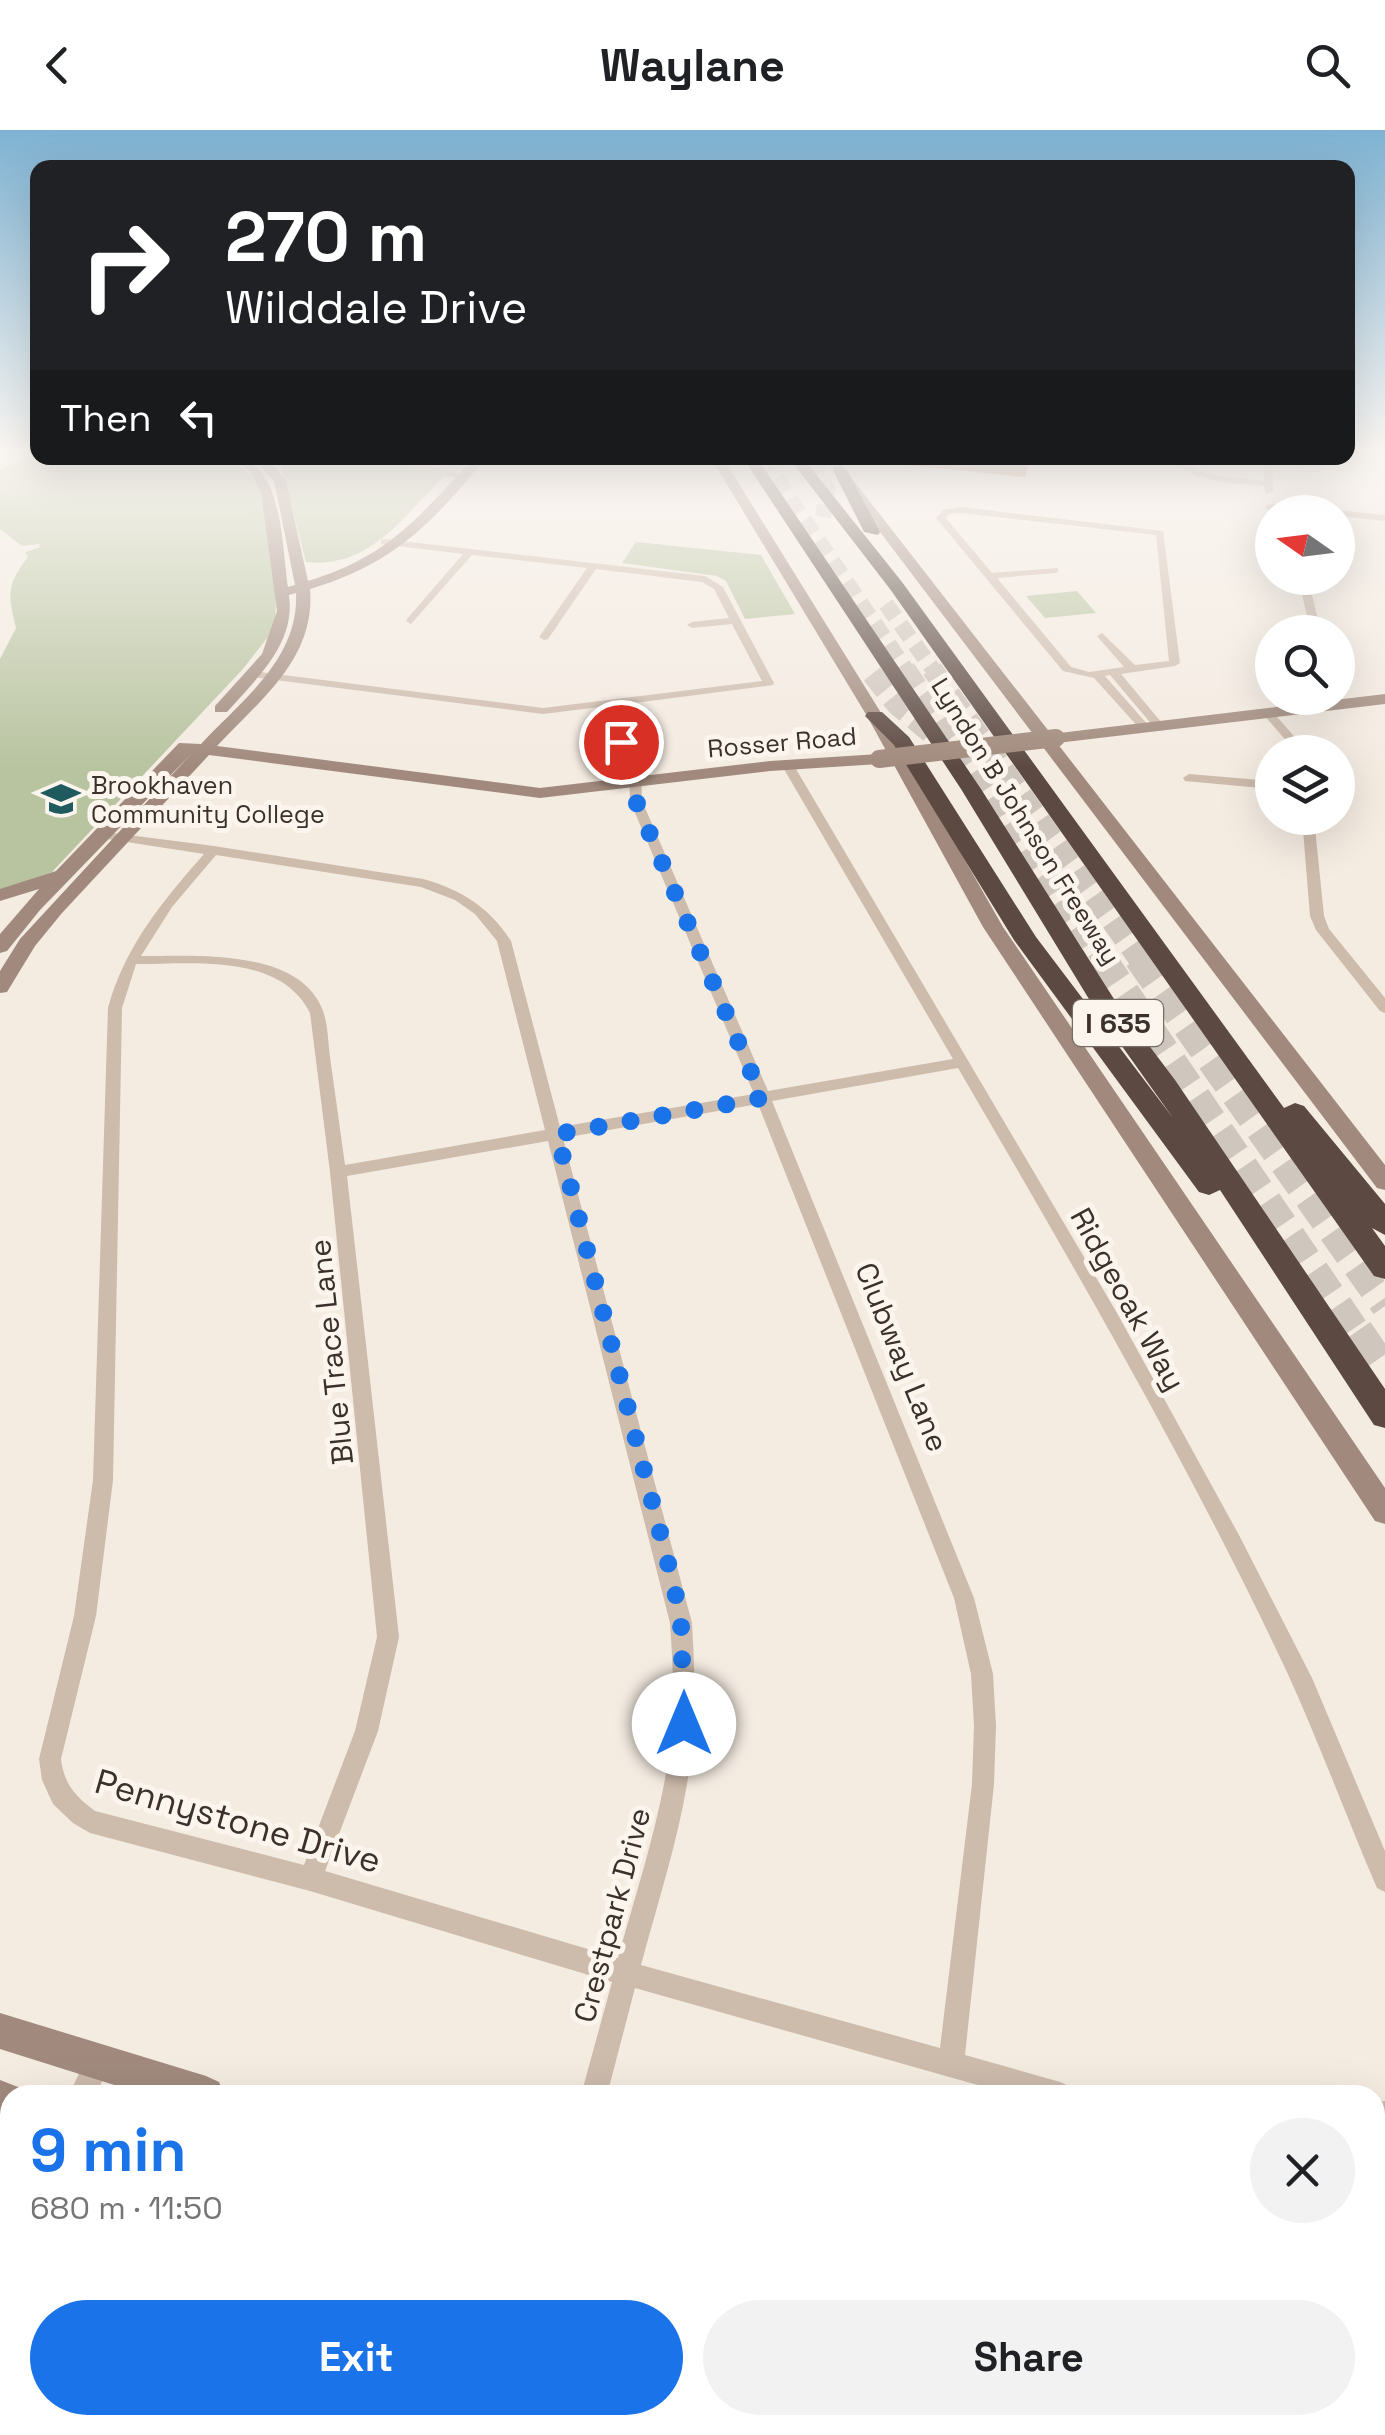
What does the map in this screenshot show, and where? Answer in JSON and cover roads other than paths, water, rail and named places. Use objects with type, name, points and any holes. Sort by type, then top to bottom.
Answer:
[{"type":"highway","points":[[793,554],[872,674]]},
{"type":"highway","name":"Lyndon B Johnson Freeway","points":[[814,554],[970,789],[1104,1004],[1166,1086],[1385,1415]]},
{"type":"highway","name":"Lyndon B Johnson Freeway","points":[[871,554],[1385,1268]]},
{"type":"highway","points":[[887,554],[982,688],[982,710]]},
{"type":"highway","points":[[875,716],[902,741],[999,900],[1066,996],[1234,1218],[1275,1252]]},
{"type":"highway","points":[[1197,1008],[1272,1082],[1385,1224]]},
{"type":"main road","points":[[0,947],[252,674],[276,642],[284,611],[276,554]]},
{"type":"main road","points":[[295,554],[300,577],[301,630]]},
{"type":"main road","points":[[282,589],[300,577],[342,566],[367,554]]},
{"type":"main road","points":[[0,987],[27,943],[54,910],[274,676],[321,602],[377,554]]},
{"type":"main road","points":[[776,554],[875,716],[993,927],[1385,1512]]},
{"type":"main road","name":"Lyndon B Johnson Freeway","points":[[904,554],[1385,1182]]},
{"type":"main road","points":[[300,577],[361,566]]},
{"type":"main road","name":"Rosser Road","points":[[1355,700],[1385,699]]},
{"type":"main road","name":"Rosser Road","points":[[185,747],[511,792],[560,793],[1255,713]]},
{"type":"main road","points":[[0,895],[65,873]]},
{"type":"main road","points":[[0,2031],[174,2085]]},
{"type":"street","points":[[411,621],[469,554]]},
{"type":"street","points":[[252,674],[531,710],[605,705],[769,683],[718,587],[705,579],[485,554]]},
{"type":"street","points":[[973,554],[1067,669],[1080,674],[1114,673],[1175,662],[1162,554]]},
{"type":"street","points":[[544,637],[594,565]]},
{"type":"street","points":[[991,576],[1054,570]]},
{"type":"street","points":[[692,625],[738,620]]},
{"type":"street","points":[[1102,636],[1133,670]]},
{"type":"street","points":[[1114,673],[1151,726]]},
{"type":"street","points":[[1098,674],[1151,726]]},
{"type":"street","name":"Clubway Lane","points":[[605,705],[635,770],[636,801],[762,1098],[964,1598],[982,1674],[983,1784],[951,2065]]},
{"type":"street","points":[[1270,715],[1287,735]]},
{"type":"street","name":"Ridgeoak Way","points":[[787,764],[1096,1293],[1244,1568],[1312,1704],[1385,1880]]},
{"type":"street","points":[[1189,778],[1255,784]]},
{"type":"street","name":"Crestpark Drive","points":[[101,834],[423,882],[447,890],[484,911],[504,942],[681,1623],[685,1686],[681,1749],[663,1837],[597,2085]]},
{"type":"street","points":[[1310,835],[1317,916],[1323,930],[1385,1008]]},
{"type":"street","name":"Pennystone Drive","points":[[214,850],[153,922],[130,960],[115,1008],[103,1480],[85,1616],[52,1749],[52,1782],[66,1805],[90,1821],[310,1879],[625,1974],[1024,2085]]},
{"type":"street","name":"Blue Trace Lane","points":[[130,960],[258,967],[284,977],[305,992],[317,1013],[388,1637],[380,1692],[364,1748],[310,1879]]},
{"type":"street","points":[[338,1172],[959,1063]]},
{"type":"street","points":[[87,2085],[98,2061]]},
{"type":"tunnel","points":[[827,554],[907,671]]},
{"type":"tunnel","points":[[886,604],[934,671]]},
{"type":"tunnel","points":[[905,669],[1104,961]]},
{"type":"tunnel","points":[[932,669],[1140,961]]},
{"type":"tunnel","points":[[872,674],[897,705],[945,745]]},
{"type":"tunnel","points":[[1102,958],[1358,1334]]},
{"type":"tunnel","points":[[1138,958],[1385,1306]]},
{"type":"tunnel","points":[[1356,1332],[1385,1374]]},
{"type":"place","name":"Brookhaven Community College","points":[[61,799]]}]
